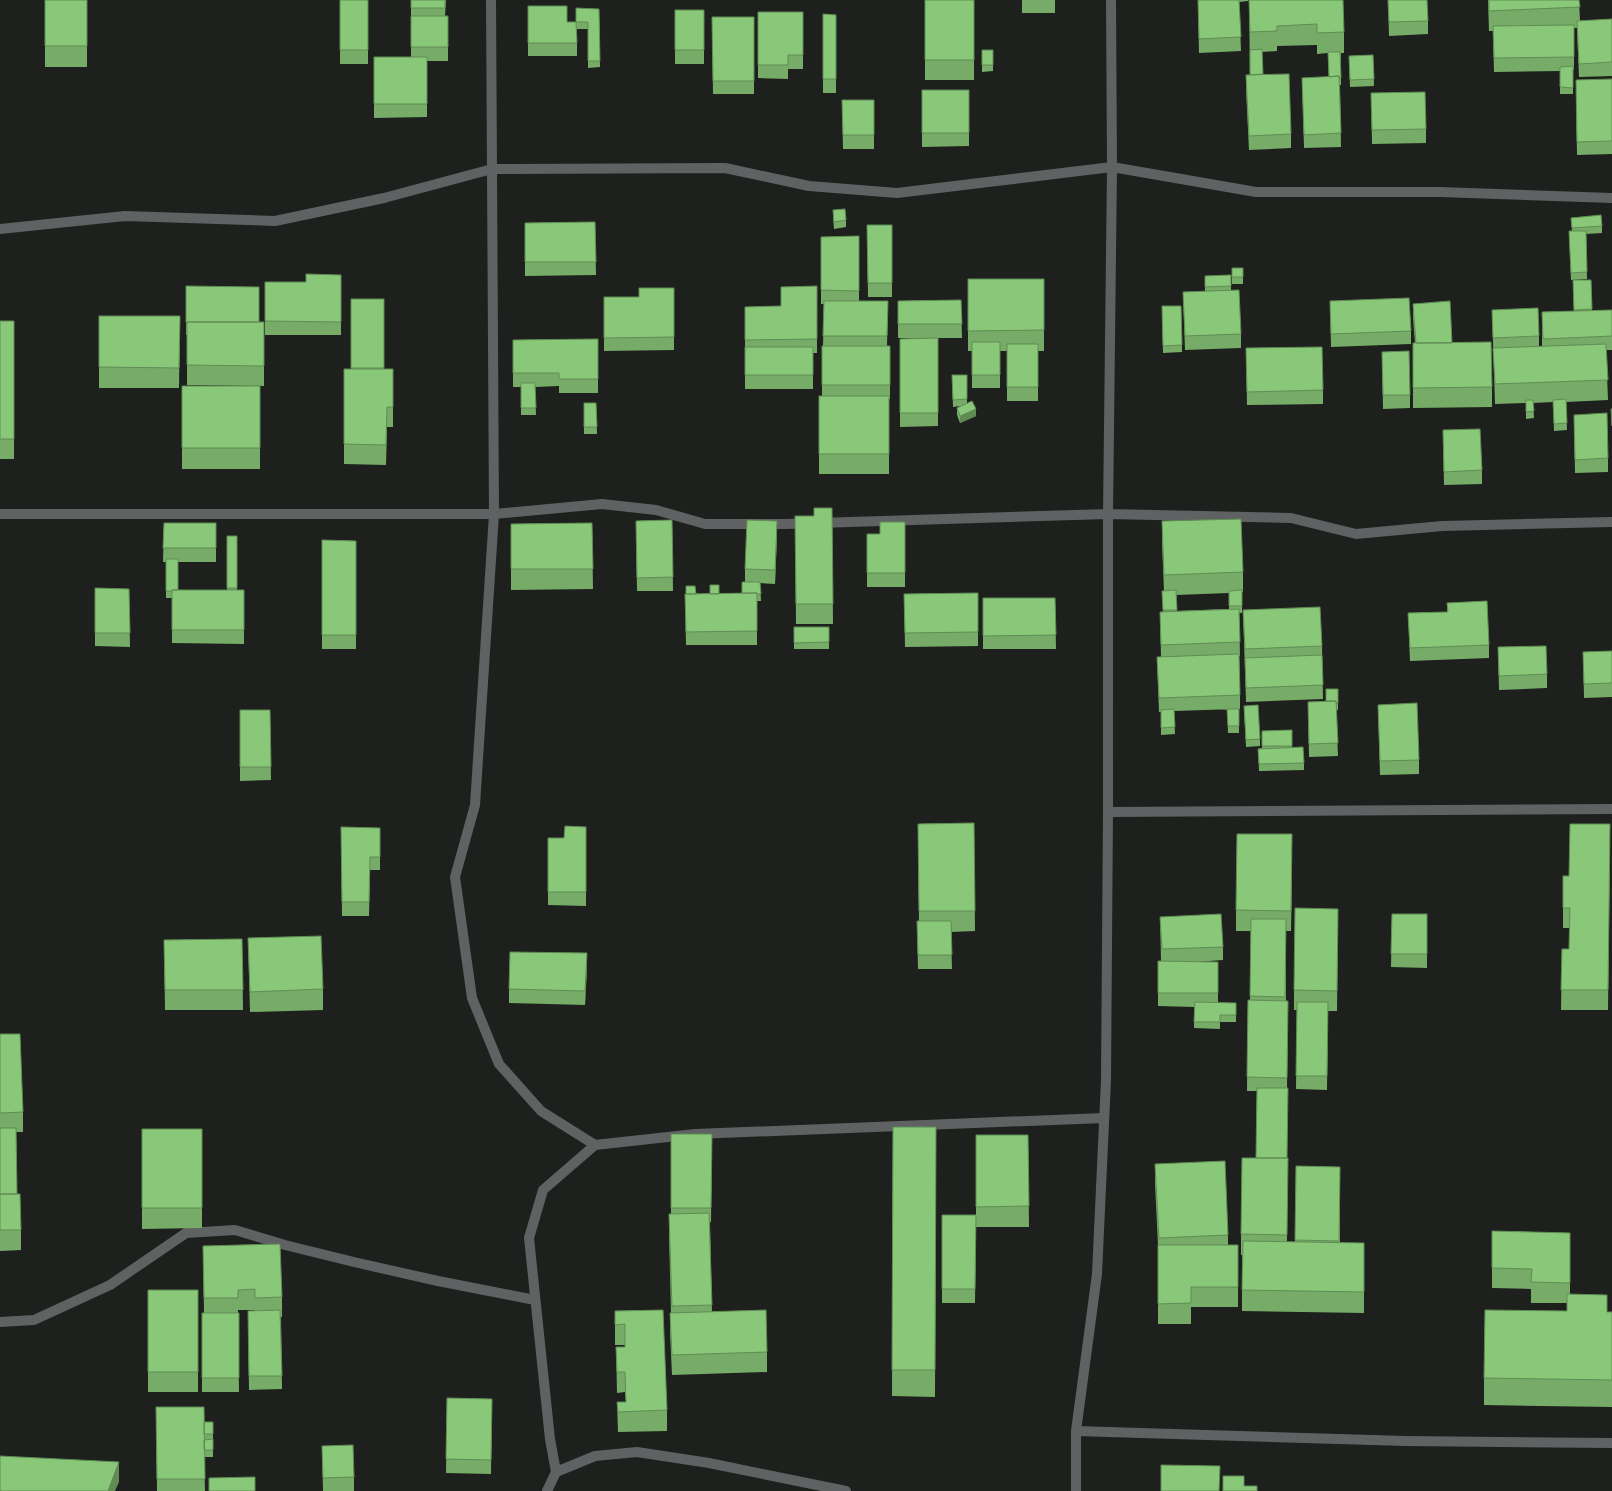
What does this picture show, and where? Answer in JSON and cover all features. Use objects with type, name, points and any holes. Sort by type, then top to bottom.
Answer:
[{"type":"street","points":[[491,0],[494,514],[475,804],[456,877],[472,998],[499,1064],[541,1111],[595,1145]]},
{"type":"street","points":[[1076,1491],[1076,1431],[1097,1274],[1104,1118],[1108,812],[1108,514],[1112,167],[1111,0]]},
{"type":"street","points":[[0,229],[125,216],[275,221],[384,198],[492,169],[725,168],[809,186],[897,193],[1112,167],[1256,192],[1440,192],[1612,198]]},
{"type":"street","points":[[0,514],[494,514],[602,504],[656,510],[705,524],[786,524],[1108,514],[1291,518],[1356,534],[1442,526],[1612,522]]},
{"type":"street","points":[[1108,812],[1612,809]]},
{"type":"street","points":[[547,1491],[556,1472],[550,1439],[529,1238],[543,1190],[595,1145],[695,1134],[1104,1118]]},
{"type":"street","points":[[0,1322],[34,1320],[110,1285],[186,1233],[235,1230],[285,1245],[354,1262],[438,1281],[536,1300]]},
{"type":"street","points":[[1076,1431],[1406,1441],[1612,1443]]},
{"type":"street","points":[[556,1472],[595,1456],[637,1452],[710,1463],[846,1491]]},
{"type":"building","points":[[45,0],[87,0],[87,46],[45,46]]},
{"type":"building","points":[[340,0],[368,0],[368,50],[340,50]]},
{"type":"building","points":[[411,0],[445,0],[445,8],[411,8]]},
{"type":"building","points":[[925,0],[974,0],[974,60],[925,60]]},
{"type":"building","points":[[1198,0],[1239,0],[1241,37],[1199,39]]},
{"type":"building","points":[[1249,0],[1343,0],[1344,32],[1317,33],[1317,24],[1277,26],[1277,31],[1250,32]]},
{"type":"building","points":[[1388,0],[1427,0],[1428,21],[1389,22]]},
{"type":"building","points":[[1489,0],[1579,0],[1580,7],[1489,11]]},
{"type":"building","points":[[528,6],[567,6],[567,22],[576,22],[577,43],[528,43]]},
{"type":"building","points":[[576,8],[599,9],[600,61],[588,61],[588,22],[576,22]]},
{"type":"building","points":[[675,10],[704,10],[704,50],[675,50]]},
{"type":"building","points":[[758,12],[803,12],[803,55],[788,55],[788,65],[758,65]]},
{"type":"building","points":[[823,14],[836,15],[836,79],[823,79]]},
{"type":"building","points":[[411,16],[448,16],[448,47],[411,47]]},
{"type":"building","points":[[712,17],[754,17],[754,81],[713,81]]},
{"type":"building","points":[[1612,19],[1612,62],[1579,64],[1577,21]]},
{"type":"building","points":[[1574,25],[1574,57],[1494,58],[1493,26]]},
{"type":"building","points":[[1262,49],[1263,74],[1250,75],[1250,50]]},
{"type":"building","points":[[982,50],[993,50],[993,65],[982,65]]},
{"type":"building","points":[[1328,52],[1340,52],[1341,78],[1339,78],[1339,76],[1329,77]]},
{"type":"building","points":[[1373,55],[1374,79],[1350,80],[1349,56]]},
{"type":"building","points":[[374,57],[427,57],[427,104],[374,104]]},
{"type":"building","points":[[1573,66],[1573,88],[1560,87],[1560,67]]},
{"type":"building","points":[[1289,74],[1291,134],[1249,136],[1246,75]]},
{"type":"building","points":[[1339,76],[1341,133],[1304,135],[1302,78]]},
{"type":"building","points":[[1612,79],[1612,141],[1577,142],[1576,80]]},
{"type":"building","points":[[922,90],[969,90],[969,133],[922,133]]},
{"type":"building","points":[[1425,92],[1426,129],[1372,130],[1371,93]]},
{"type":"building","points":[[842,100],[874,100],[874,135],[843,135]]},
{"type":"building","points":[[845,209],[846,220],[834,222],[833,210]]},
{"type":"building","points":[[1601,215],[1602,226],[1572,228],[1571,218]]},
{"type":"building","points":[[595,222],[596,262],[525,262],[525,223]]},
{"type":"building","points":[[867,225],[892,225],[892,283],[868,283]]},
{"type":"building","points":[[1569,231],[1586,231],[1587,272],[1571,273]]},
{"type":"building","points":[[859,236],[859,291],[821,290],[821,237]]},
{"type":"building","points":[[1232,268],[1243,268],[1243,277],[1232,277]]},
{"type":"building","points":[[306,274],[341,275],[341,322],[265,321],[265,282],[306,282]]},
{"type":"building","points":[[1231,275],[1231,286],[1205,287],[1205,276]]},
{"type":"building","points":[[968,279],[1044,279],[1044,330],[968,331]]},
{"type":"building","points":[[1573,280],[1591,280],[1592,309],[1574,310]]},
{"type":"building","points":[[186,286],[259,287],[259,322],[186,322]]},
{"type":"building","points":[[817,286],[817,339],[745,340],[745,307],[781,306],[781,287]]},
{"type":"building","points":[[639,288],[674,288],[674,337],[604,338],[604,297],[639,297]]},
{"type":"building","points":[[1239,290],[1241,334],[1185,336],[1183,292]]},
{"type":"building","points":[[1409,298],[1411,331],[1331,334],[1330,301]]},
{"type":"building","points":[[351,299],[384,299],[384,368],[351,368]]},
{"type":"building","points":[[961,300],[962,324],[898,324],[898,301]]},
{"type":"building","points":[[824,301],[888,301],[887,336],[823,336]]},
{"type":"building","points":[[1450,301],[1452,343],[1416,343],[1413,304]]},
{"type":"building","points":[[1162,306],[1181,306],[1182,345],[1163,346]]},
{"type":"building","points":[[1538,308],[1539,336],[1493,338],[1492,310]]},
{"type":"building","points":[[1612,310],[1612,336],[1543,339],[1542,312]]},
{"type":"building","points":[[99,316],[180,316],[179,368],[99,367]]},
{"type":"building","points":[[0,321],[14,321],[14,439],[0,439]]},
{"type":"building","points":[[187,322],[264,322],[264,366],[187,365]]},
{"type":"building","points":[[938,338],[938,413],[900,413],[900,339]]},
{"type":"building","points":[[598,339],[598,379],[559,379],[559,373],[513,373],[513,340]]},
{"type":"building","points":[[972,342],[1000,342],[1000,375],[972,375]]},
{"type":"building","points":[[1491,342],[1492,387],[1413,388],[1413,343]]},
{"type":"building","points":[[1007,344],[1038,344],[1038,387],[1007,387]]},
{"type":"building","points":[[1606,344],[1608,380],[1495,384],[1493,348]]},
{"type":"building","points":[[822,346],[890,346],[890,385],[822,385]]},
{"type":"building","points":[[745,347],[813,347],[813,375],[745,375]]},
{"type":"building","points":[[1322,347],[1323,390],[1247,392],[1246,348]]},
{"type":"building","points":[[1409,351],[1410,395],[1383,395],[1382,352]]},
{"type":"building","points":[[344,369],[393,369],[393,407],[387,407],[386,445],[344,444]]},
{"type":"building","points":[[952,375],[967,375],[967,399],[953,400]]},
{"type":"building","points":[[521,383],[535,383],[536,408],[521,408]]},
{"type":"building","points":[[182,386],[260,386],[260,448],[182,448]]},
{"type":"building","points":[[819,396],[889,396],[889,454],[819,454]]},
{"type":"building","points":[[1566,399],[1567,423],[1554,424],[1553,400]]},
{"type":"building","points":[[1526,400],[1533,400],[1534,411],[1526,412]]},
{"type":"building","points":[[972,401],[976,409],[960,416],[957,408]]},
{"type":"building","points":[[584,403],[596,403],[597,427],[584,427]]},
{"type":"building","points":[[1607,413],[1608,458],[1575,460],[1574,415]]},
{"type":"building","points":[[1480,429],[1482,470],[1444,472],[1443,430]]},
{"type":"building","points":[[814,508],[832,508],[833,604],[796,604],[795,516],[814,516]]},
{"type":"building","points":[[1241,519],[1243,572],[1164,575],[1162,521]]},
{"type":"building","points":[[672,520],[673,577],[637,578],[636,521]]},
{"type":"building","points":[[747,520],[777,521],[775,570],[745,569]]},
{"type":"building","points":[[880,522],[905,522],[905,573],[867,573],[867,534],[880,534]]},
{"type":"building","points":[[164,523],[216,523],[216,548],[163,548]]},
{"type":"building","points":[[592,523],[593,569],[511,569],[511,524]]},
{"type":"building","points":[[227,536],[237,536],[237,588],[227,588]]},
{"type":"building","points":[[322,540],[356,541],[356,635],[322,635]]},
{"type":"building","points":[[166,559],[178,559],[178,590],[166,591]]},
{"type":"building","points":[[742,582],[760,582],[761,594],[742,593]]},
{"type":"building","points":[[710,585],[719,585],[719,594],[710,594]]},
{"type":"building","points":[[686,586],[695,586],[696,594],[686,594]]},
{"type":"building","points":[[95,588],[129,589],[130,633],[95,633]]},
{"type":"building","points":[[172,590],[244,590],[244,630],[172,630]]},
{"type":"building","points":[[1176,590],[1177,610],[1163,610],[1162,591]]},
{"type":"building","points":[[1242,590],[1242,606],[1229,606],[1229,591]]},
{"type":"building","points":[[757,593],[757,631],[686,632],[685,594]]},
{"type":"building","points":[[978,593],[978,632],[905,633],[904,594]]},
{"type":"building","points":[[983,598],[1055,598],[1056,635],[983,636]]},
{"type":"building","points":[[1487,601],[1489,645],[1410,648],[1408,613],[1448,612],[1447,603]]},
{"type":"building","points":[[1320,607],[1322,646],[1245,649],[1243,610]]},
{"type":"building","points":[[1239,609],[1240,642],[1161,645],[1160,612]]},
{"type":"building","points":[[794,627],[829,627],[829,642],[794,643]]},
{"type":"building","points":[[1546,646],[1547,674],[1499,676],[1498,647]]},
{"type":"building","points":[[1612,651],[1612,683],[1584,684],[1583,652]]},
{"type":"building","points":[[1239,654],[1240,695],[1159,698],[1157,657]]},
{"type":"building","points":[[1322,655],[1323,685],[1246,688],[1245,658]]},
{"type":"building","points":[[1326,689],[1338,689],[1338,703],[1336,703],[1336,701],[1326,701]]},
{"type":"building","points":[[1336,701],[1338,743],[1309,744],[1308,702]]},
{"type":"building","points":[[1417,703],[1419,760],[1380,761],[1378,705]]},
{"type":"building","points":[[1258,705],[1260,739],[1246,740],[1244,706]]},
{"type":"building","points":[[1174,709],[1175,727],[1161,728],[1161,710]]},
{"type":"building","points":[[1227,709],[1239,709],[1239,726],[1228,726]]},
{"type":"building","points":[[240,710],[270,710],[271,767],[240,767]]},
{"type":"building","points":[[1292,730],[1292,746],[1262,746],[1262,731]]},
{"type":"building","points":[[1303,747],[1304,763],[1259,764],[1258,749]]},
{"type":"building","points":[[974,823],[975,911],[919,911],[918,824]]},
{"type":"building","points":[[1570,824],[1610,824],[1608,990],[1561,990],[1562,949],[1569,949],[1570,908],[1563,908],[1563,876],[1569,876]]},
{"type":"building","points":[[565,826],[586,827],[586,892],[548,892],[548,838],[564,838]]},
{"type":"building","points":[[341,827],[380,828],[380,857],[370,857],[369,902],[342,902]]},
{"type":"building","points":[[1237,834],[1292,834],[1291,911],[1236,910]]},
{"type":"building","points":[[1295,908],[1338,909],[1337,991],[1294,990]]},
{"type":"building","points":[[1221,914],[1223,947],[1162,949],[1160,917]]},
{"type":"building","points":[[1392,914],[1427,914],[1427,954],[1391,954]]},
{"type":"building","points":[[1251,919],[1286,919],[1285,997],[1250,996]]},
{"type":"building","points":[[917,921],[951,921],[952,955],[918,955]]},
{"type":"building","points":[[321,936],[323,989],[250,992],[248,938]]},
{"type":"building","points":[[242,939],[243,990],[165,990],[164,940]]},
{"type":"building","points":[[510,952],[587,953],[585,991],[509,989]]},
{"type":"building","points":[[1158,961],[1218,962],[1218,993],[1158,993]]},
{"type":"building","points":[[1248,1000],[1288,1001],[1287,1078],[1247,1077]]},
{"type":"building","points":[[1195,1002],[1236,1003],[1236,1015],[1220,1015],[1220,1022],[1194,1022]]},
{"type":"building","points":[[1297,1002],[1328,1002],[1327,1076],[1296,1076]]},
{"type":"building","points":[[0,1034],[20,1034],[23,1112],[0,1113]]},
{"type":"building","points":[[1257,1088],[1288,1088],[1287,1158],[1256,1158]]},
{"type":"building","points":[[893,1127],[936,1127],[935,1370],[892,1370]]},
{"type":"building","points":[[0,1128],[16,1128],[17,1194],[0,1194]]},
{"type":"building","points":[[142,1129],[202,1129],[202,1208],[142,1208]]},
{"type":"building","points":[[671,1134],[712,1134],[711,1208],[671,1208]]},
{"type":"building","points":[[976,1135],[1028,1135],[1029,1206],[976,1207]]},
{"type":"building","points":[[1242,1158],[1288,1158],[1287,1235],[1241,1234]]},
{"type":"building","points":[[1225,1161],[1228,1235],[1159,1238],[1155,1164]]},
{"type":"building","points":[[1296,1166],[1340,1167],[1339,1241],[1295,1240]]},
{"type":"building","points":[[0,1194],[20,1194],[21,1230],[0,1230]]},
{"type":"building","points":[[709,1213],[712,1305],[672,1306],[669,1214]]},
{"type":"building","points":[[942,1215],[976,1215],[975,1289],[942,1289]]},
{"type":"building","points":[[1492,1231],[1570,1233],[1570,1283],[1531,1282],[1532,1269],[1492,1268]]},
{"type":"building","points":[[1243,1241],[1364,1243],[1364,1292],[1242,1290]]},
{"type":"building","points":[[280,1244],[282,1297],[255,1298],[255,1289],[238,1290],[238,1298],[204,1298],[203,1246]]},
{"type":"building","points":[[1158,1245],[1238,1245],[1238,1287],[1191,1287],[1191,1303],[1158,1304]]},
{"type":"building","points":[[148,1290],[198,1290],[198,1372],[148,1372]]},
{"type":"building","points":[[1567,1294],[1607,1295],[1607,1312],[1612,1312],[1612,1380],[1484,1378],[1485,1310],[1567,1311]]},
{"type":"building","points":[[280,1310],[282,1376],[249,1376],[248,1311]]},
{"type":"building","points":[[663,1310],[667,1410],[618,1412],[617,1402],[626,1402],[625,1372],[617,1372],[616,1347],[625,1347],[625,1324],[615,1325],[615,1311]]},
{"type":"building","points":[[766,1310],[767,1352],[672,1355],[670,1313]]},
{"type":"building","points":[[202,1313],[239,1313],[239,1378],[202,1378]]},
{"type":"building","points":[[447,1398],[492,1399],[491,1460],[446,1459]]},
{"type":"building","points":[[156,1407],[204,1407],[205,1479],[157,1479]]},
{"type":"building","points":[[204,1422],[213,1422],[213,1434],[204,1434]]},
{"type":"building","points":[[213,1439],[213,1450],[204,1450],[204,1440]]},
{"type":"building","points":[[353,1445],[354,1477],[323,1478],[322,1446]]},
{"type":"building","points":[[0,1456],[119,1462],[108,1491],[0,1491]]},
{"type":"building","points":[[1161,1465],[1220,1466],[1219,1491],[1161,1491]]},
{"type":"building","points":[[1223,1476],[1244,1476],[1244,1486],[1257,1486],[1257,1491],[1223,1491]]},
{"type":"building","points":[[255,1477],[255,1491],[209,1491],[209,1478]]}]
